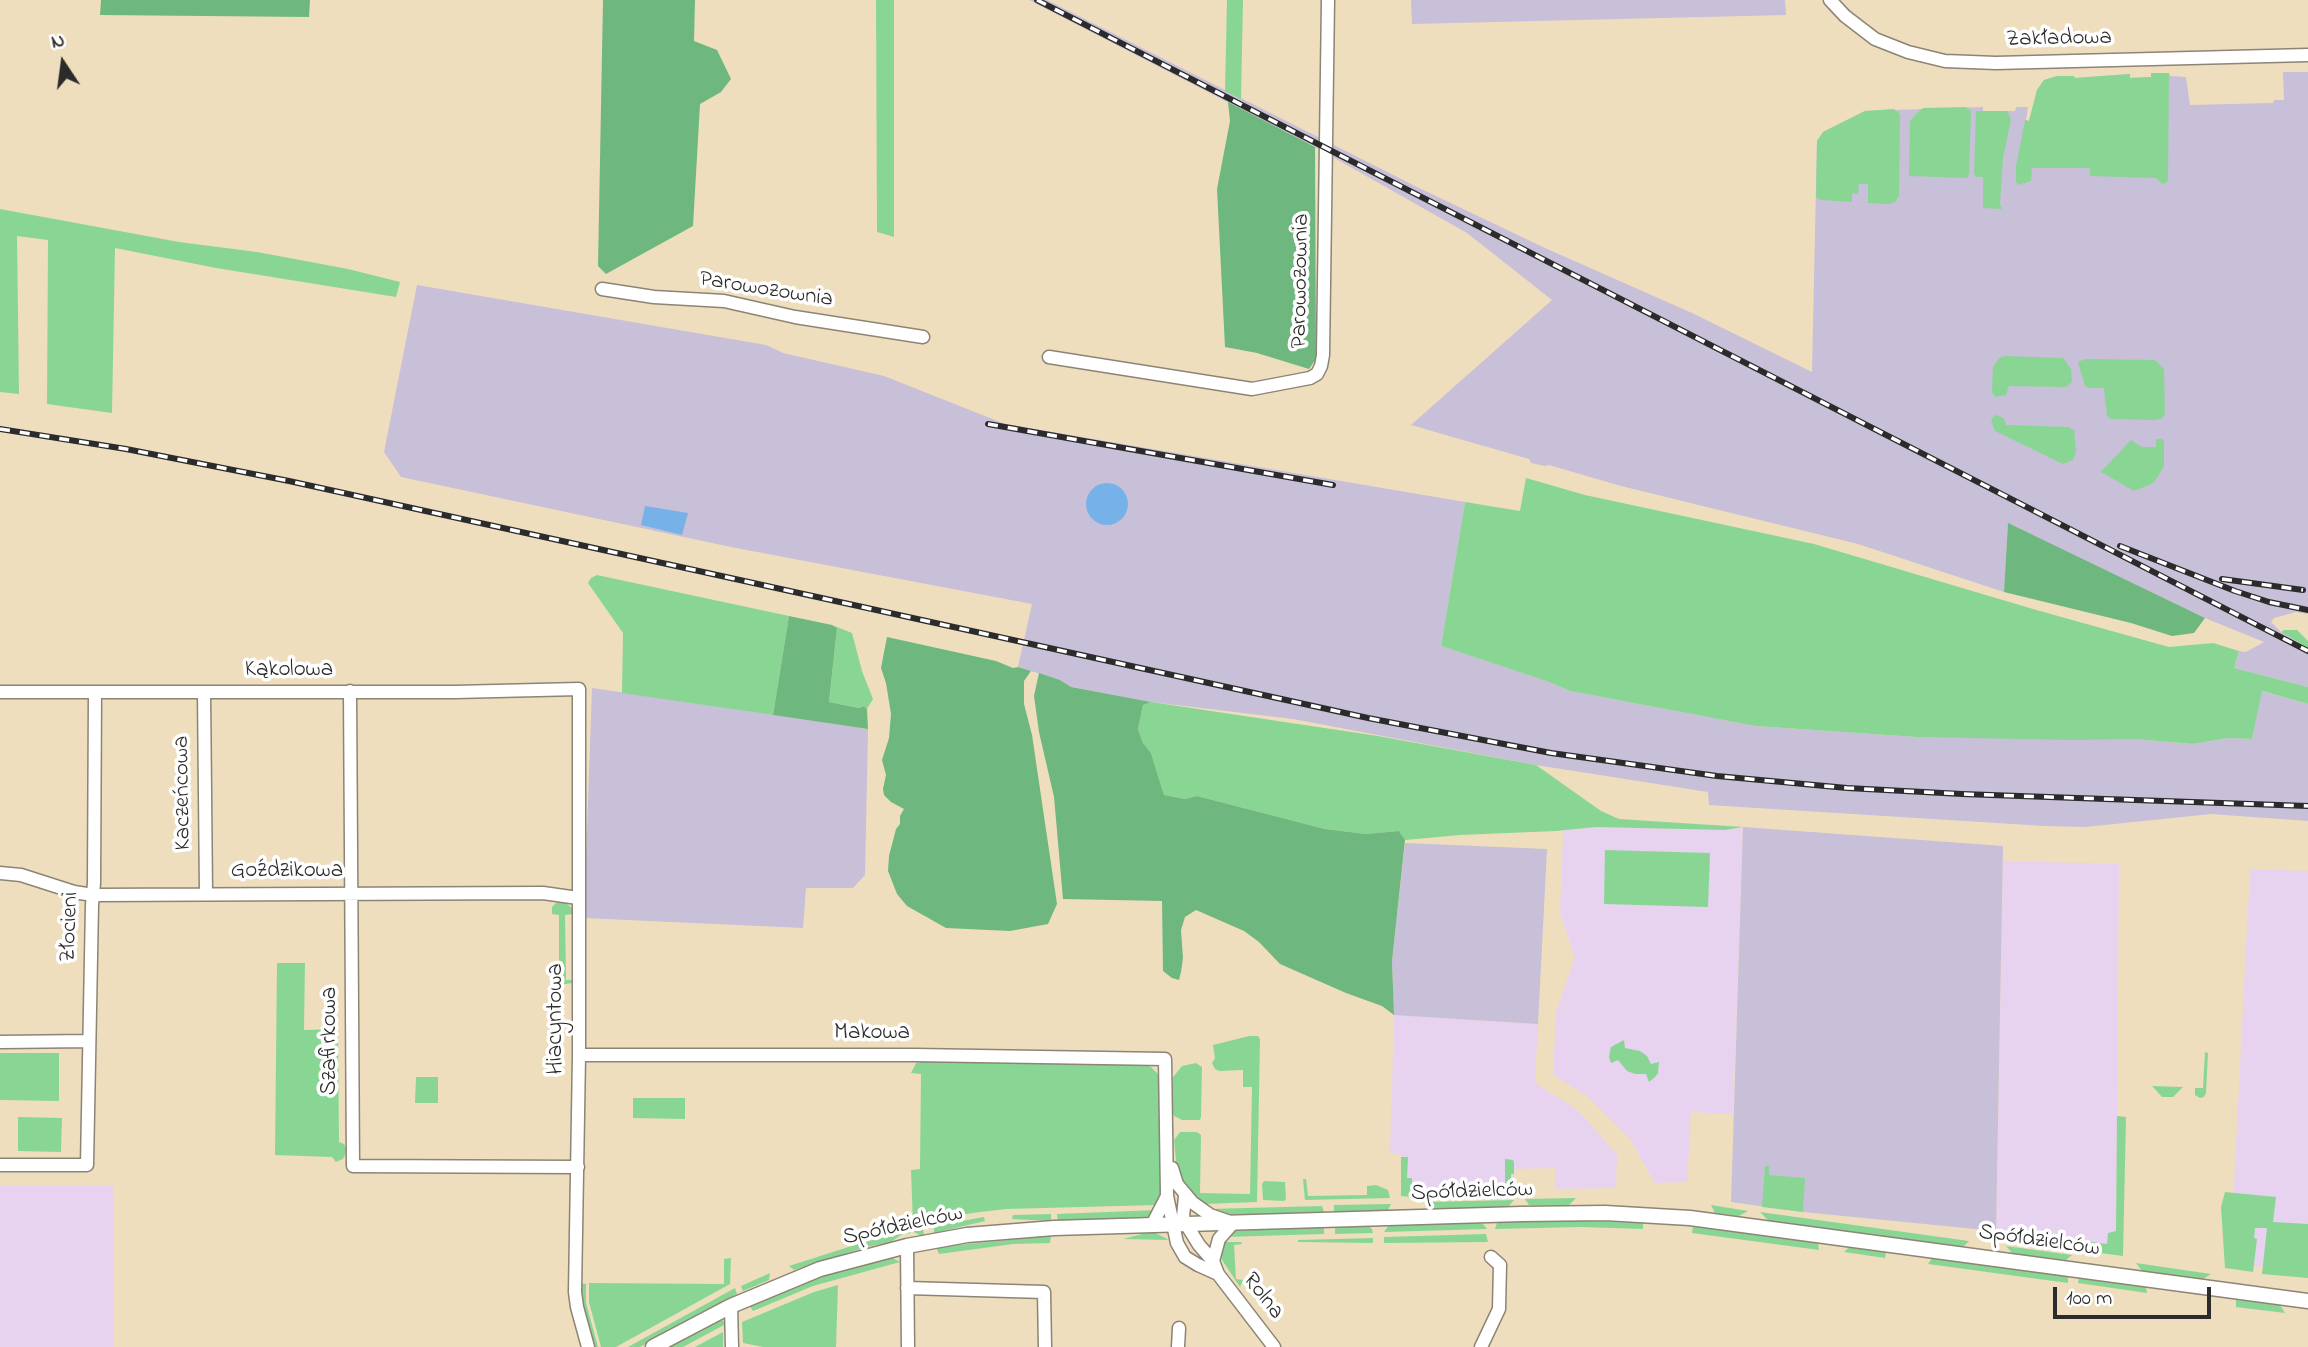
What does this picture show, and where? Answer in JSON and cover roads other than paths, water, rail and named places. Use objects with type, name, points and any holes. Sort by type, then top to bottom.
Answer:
[{"type":"street","name":"Parowozownia","points":[[1049,357],[1252,389],[1310,378],[1317,374],[1323,355],[1328,0]]},
{"type":"street","name":"Zakładowa","points":[[1830,0],[1845,16],[1875,39],[1908,52],[1945,61],[1996,63],[2308,55]]},
{"type":"street","name":"Parowozownia","points":[[602,289],[653,297],[723,301],[795,317],[923,337]]},
{"type":"street","name":"Kąkolowa","points":[[0,692],[455,692],[579,689]]},
{"type":"street","name":"Hiacyntowa","points":[[579,689],[579,1055],[575,1292],[588,1347]]},
{"type":"street","name":"Szafirkowa","points":[[350,691],[353,1166],[578,1167]]},
{"type":"street","name":"Złocieni","points":[[0,1165],[87,1165],[95,692]]},
{"type":"street","name":"Kaczeńcowa","points":[[204,692],[206,894]]},
{"type":"street","name":"Goździkowa","points":[[0,873],[21,875],[74,892],[93,895],[543,892],[578,898]]},
{"type":"street","points":[[0,1042],[89,1041]]},
{"type":"street","name":"Makowa","points":[[579,1055],[915,1055],[1166,1059],[1168,1141]]},
{"type":"street","points":[[1168,1141],[1167,1196],[1180,1224]]},
{"type":"street","points":[[1168,1141],[1173,1172],[1185,1196],[1210,1215],[1233,1223]]},
{"type":"street","points":[[1152,1225],[1167,1196]]},
{"type":"street","points":[[1180,1224],[1185,1196]]},
{"type":"street","name":"Spółdzielców","points":[[653,1347],[731,1306],[820,1269],[907,1246],[998,1232],[1180,1224],[1576,1213],[1679,1217],[2308,1301]]},
{"type":"street","name":"Rolna","points":[[1215,1268],[1219,1239],[1233,1223]]},
{"type":"street","name":"Rolna","points":[[1180,1224],[1177,1243],[1185,1256],[1198,1265],[1215,1268]]},
{"type":"street","name":"Rolna","points":[[1180,1224],[1199,1245],[1274,1347]]},
{"type":"street","points":[[907,1246],[908,1347]]},
{"type":"street","points":[[1481,1347],[1499,1309],[1500,1265],[1491,1257]]},
{"type":"street","points":[[907,1288],[1044,1292],[1045,1347]]},
{"type":"street","points":[[731,1306],[732,1346],[746,1347]]},
{"type":"street","points":[[1178,1347],[1179,1328]]},
{"type":"water","points":[[1107,483],[1122,489],[1128,504],[1122,519],[1107,525],[1092,519],[1086,504],[1092,489]]},
{"type":"water","points":[[645,506],[688,513],[682,535],[641,525]]},
{"type":"railway","points":[[1037,0],[2308,651]]},
{"type":"railway","points":[[988,424],[1333,485]]},
{"type":"railway","points":[[0,429],[126,449],[289,481],[1368,718],[1551,753],[1717,776],[1847,788],[2308,806]]},
{"type":"railway","points":[[2120,546],[2235,591],[2308,610]]},
{"type":"railway","points":[[2222,579],[2303,590]]}]
